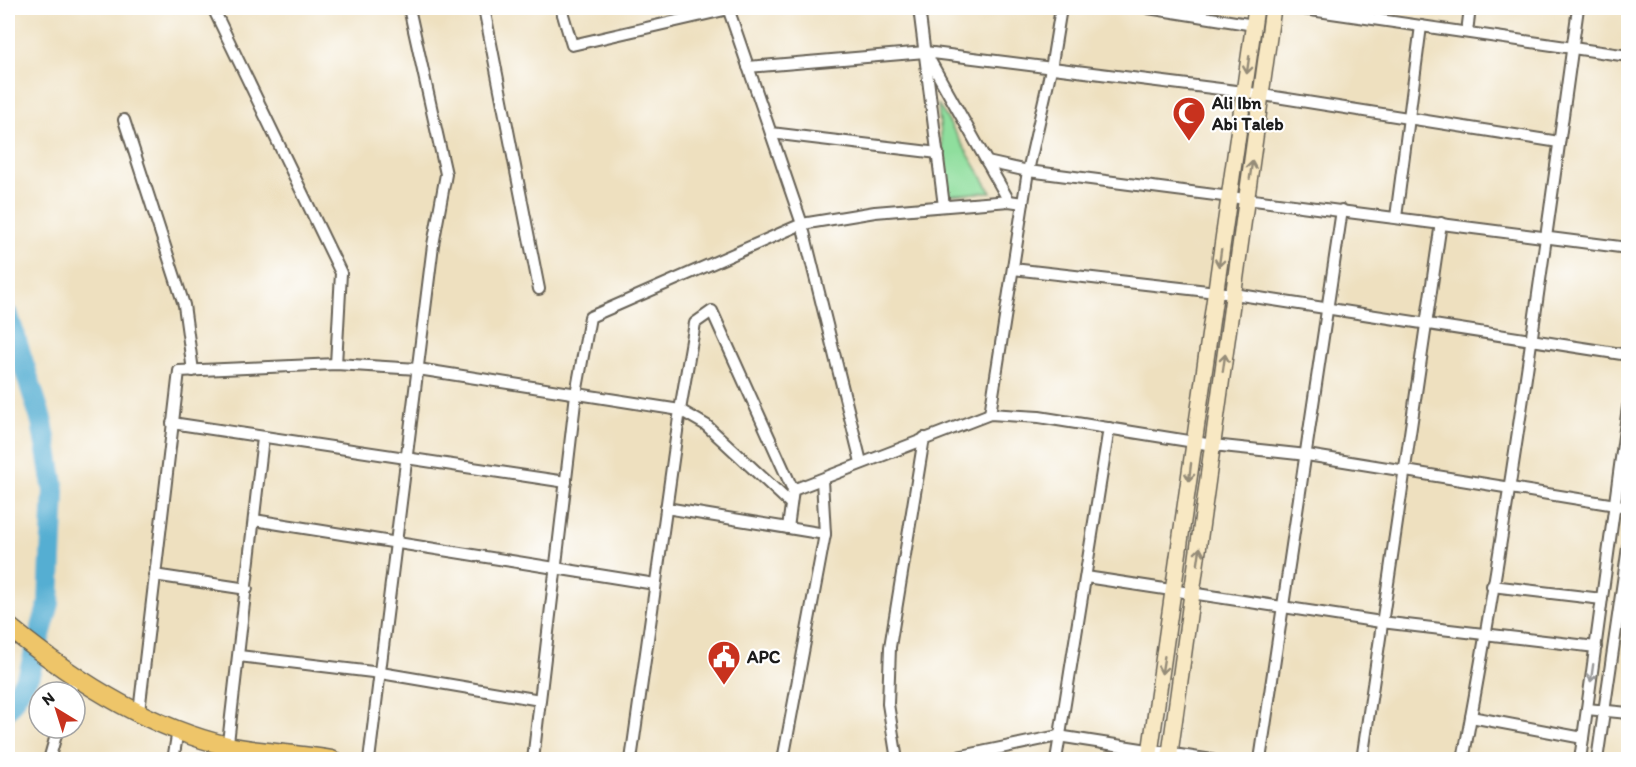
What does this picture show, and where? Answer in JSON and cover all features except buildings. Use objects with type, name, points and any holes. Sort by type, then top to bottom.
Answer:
[{"type":"main road","points":[[1149,755],[1256,8]]},
{"type":"main road","points":[[1169,756],[1194,593],[1273,8]]},
{"type":"main road","points":[[9,627],[60,667],[69,680]]},
{"type":"main road","points":[[87,691],[227,753],[332,759]]},
{"type":"street","points":[[213,8],[341,273],[336,364]]},
{"type":"street","points":[[369,759],[433,244],[446,174],[409,8]]},
{"type":"street","points":[[484,8],[539,289]]},
{"type":"street","points":[[561,8],[572,45],[734,8]]},
{"type":"street","points":[[728,8],[802,224],[861,462]]},
{"type":"street","points":[[919,8],[944,206]]},
{"type":"street","points":[[990,414],[1023,203],[1051,69],[1061,8]]},
{"type":"street","points":[[1148,8],[1254,25]]},
{"type":"street","points":[[1296,8],[1371,13],[1421,26],[1629,56]]},
{"type":"street","points":[[1467,32],[1470,8]]},
{"type":"street","points":[[1462,759],[1485,635],[1546,237],[1578,8]]},
{"type":"street","points":[[1396,217],[1421,26]]},
{"type":"street","points":[[748,67],[925,52],[1244,92],[1559,142]]},
{"type":"street","points":[[925,52],[1009,201]]},
{"type":"street","points":[[124,120],[184,305],[193,370]]},
{"type":"street","points":[[771,133],[938,153]]},
{"type":"street","points":[[987,162],[1029,171],[1629,248]]},
{"type":"street","points":[[533,759],[576,394],[590,317],[802,224],[875,212],[1009,201],[1023,203]]},
{"type":"street","points":[[1260,759],[1285,607],[1342,210]]},
{"type":"street","points":[[1362,759],[1441,223]]},
{"type":"street","points":[[1013,269],[1234,294],[1629,355]]},
{"type":"street","points":[[631,759],[680,410],[695,323],[712,311],[793,490],[788,528]]},
{"type":"street","points":[[139,712],[179,371],[336,364],[418,369],[680,410],[706,425],[790,503]]},
{"type":"street","points":[[1580,759],[1629,407]]},
{"type":"street","points":[[793,490],[990,414],[1039,417],[1214,445],[1404,469],[1629,507]]},
{"type":"street","points":[[172,423],[407,461],[566,483]]},
{"type":"street","points":[[1056,759],[1109,428]]},
{"type":"street","points":[[227,753],[263,438]]},
{"type":"street","points":[[897,759],[888,704],[890,647],[924,438]]},
{"type":"street","points":[[783,759],[825,534],[822,480]]},
{"type":"street","points":[[666,508],[825,534]]},
{"type":"street","points":[[254,520],[397,541],[655,584]]},
{"type":"street","points":[[1597,759],[1628,554],[1608,554]]},
{"type":"street","points":[[154,575],[247,589]]},
{"type":"street","points":[[1086,577],[1381,622],[1596,647]]},
{"type":"street","points":[[1492,586],[1602,599]]},
{"type":"street","points":[[239,656],[381,673],[540,700]]},
{"type":"street","points":[[1587,709],[1629,713]]},
{"type":"street","points":[[1470,717],[1583,738]]},
{"type":"street","points":[[173,759],[178,730]]},
{"type":"street","points":[[943,759],[1058,736],[1149,755],[1212,759]]},
{"type":"street","points":[[49,759],[55,740]]},
{"type":"green space","points":[[938,104],[991,192],[947,195]]},
{"type":"waterway","points":[[8,316],[42,422],[54,491],[49,603],[29,674],[8,708]]},
{"type":"place","name":"Ali Ibn Abi Taleb","points":[[1189,142]]},
{"type":"place","name":"APC","points":[[724,686]]}]
